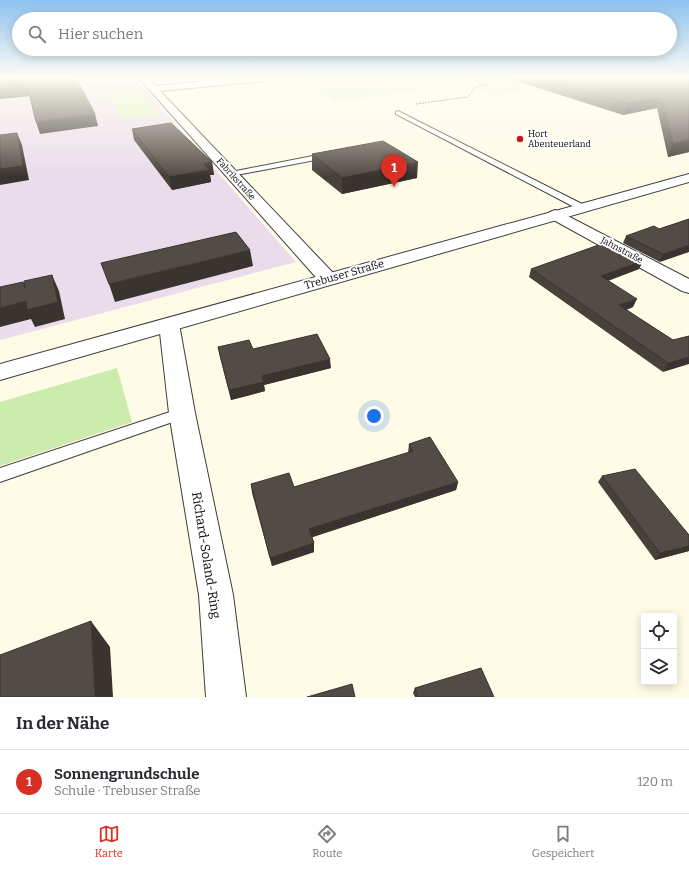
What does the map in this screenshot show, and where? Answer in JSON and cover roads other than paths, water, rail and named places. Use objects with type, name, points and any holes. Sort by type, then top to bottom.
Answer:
[{"type":"street","name":"Fabrikstraße","points":[[174,111],[328,279]]},
{"type":"street","name":"Trebuser Straße","points":[[0,372],[581,207],[689,178]]},
{"type":"street","name":"Jahnstraße","points":[[555,215],[689,286]]},
{"type":"street","name":"Richard-Soland-Ring","points":[[169,324],[182,413],[216,595],[226,697]]},
{"type":"lane","points":[[398,113],[581,207]]},
{"type":"lane","points":[[231,174],[334,154]]},
{"type":"lane","points":[[0,475],[182,413]]},
{"type":"place","name":"Hort Abenteuerland","points":[[520,139]]},
{"type":"place","name":"Sonnengrundschule","points":[[394,187]]}]
